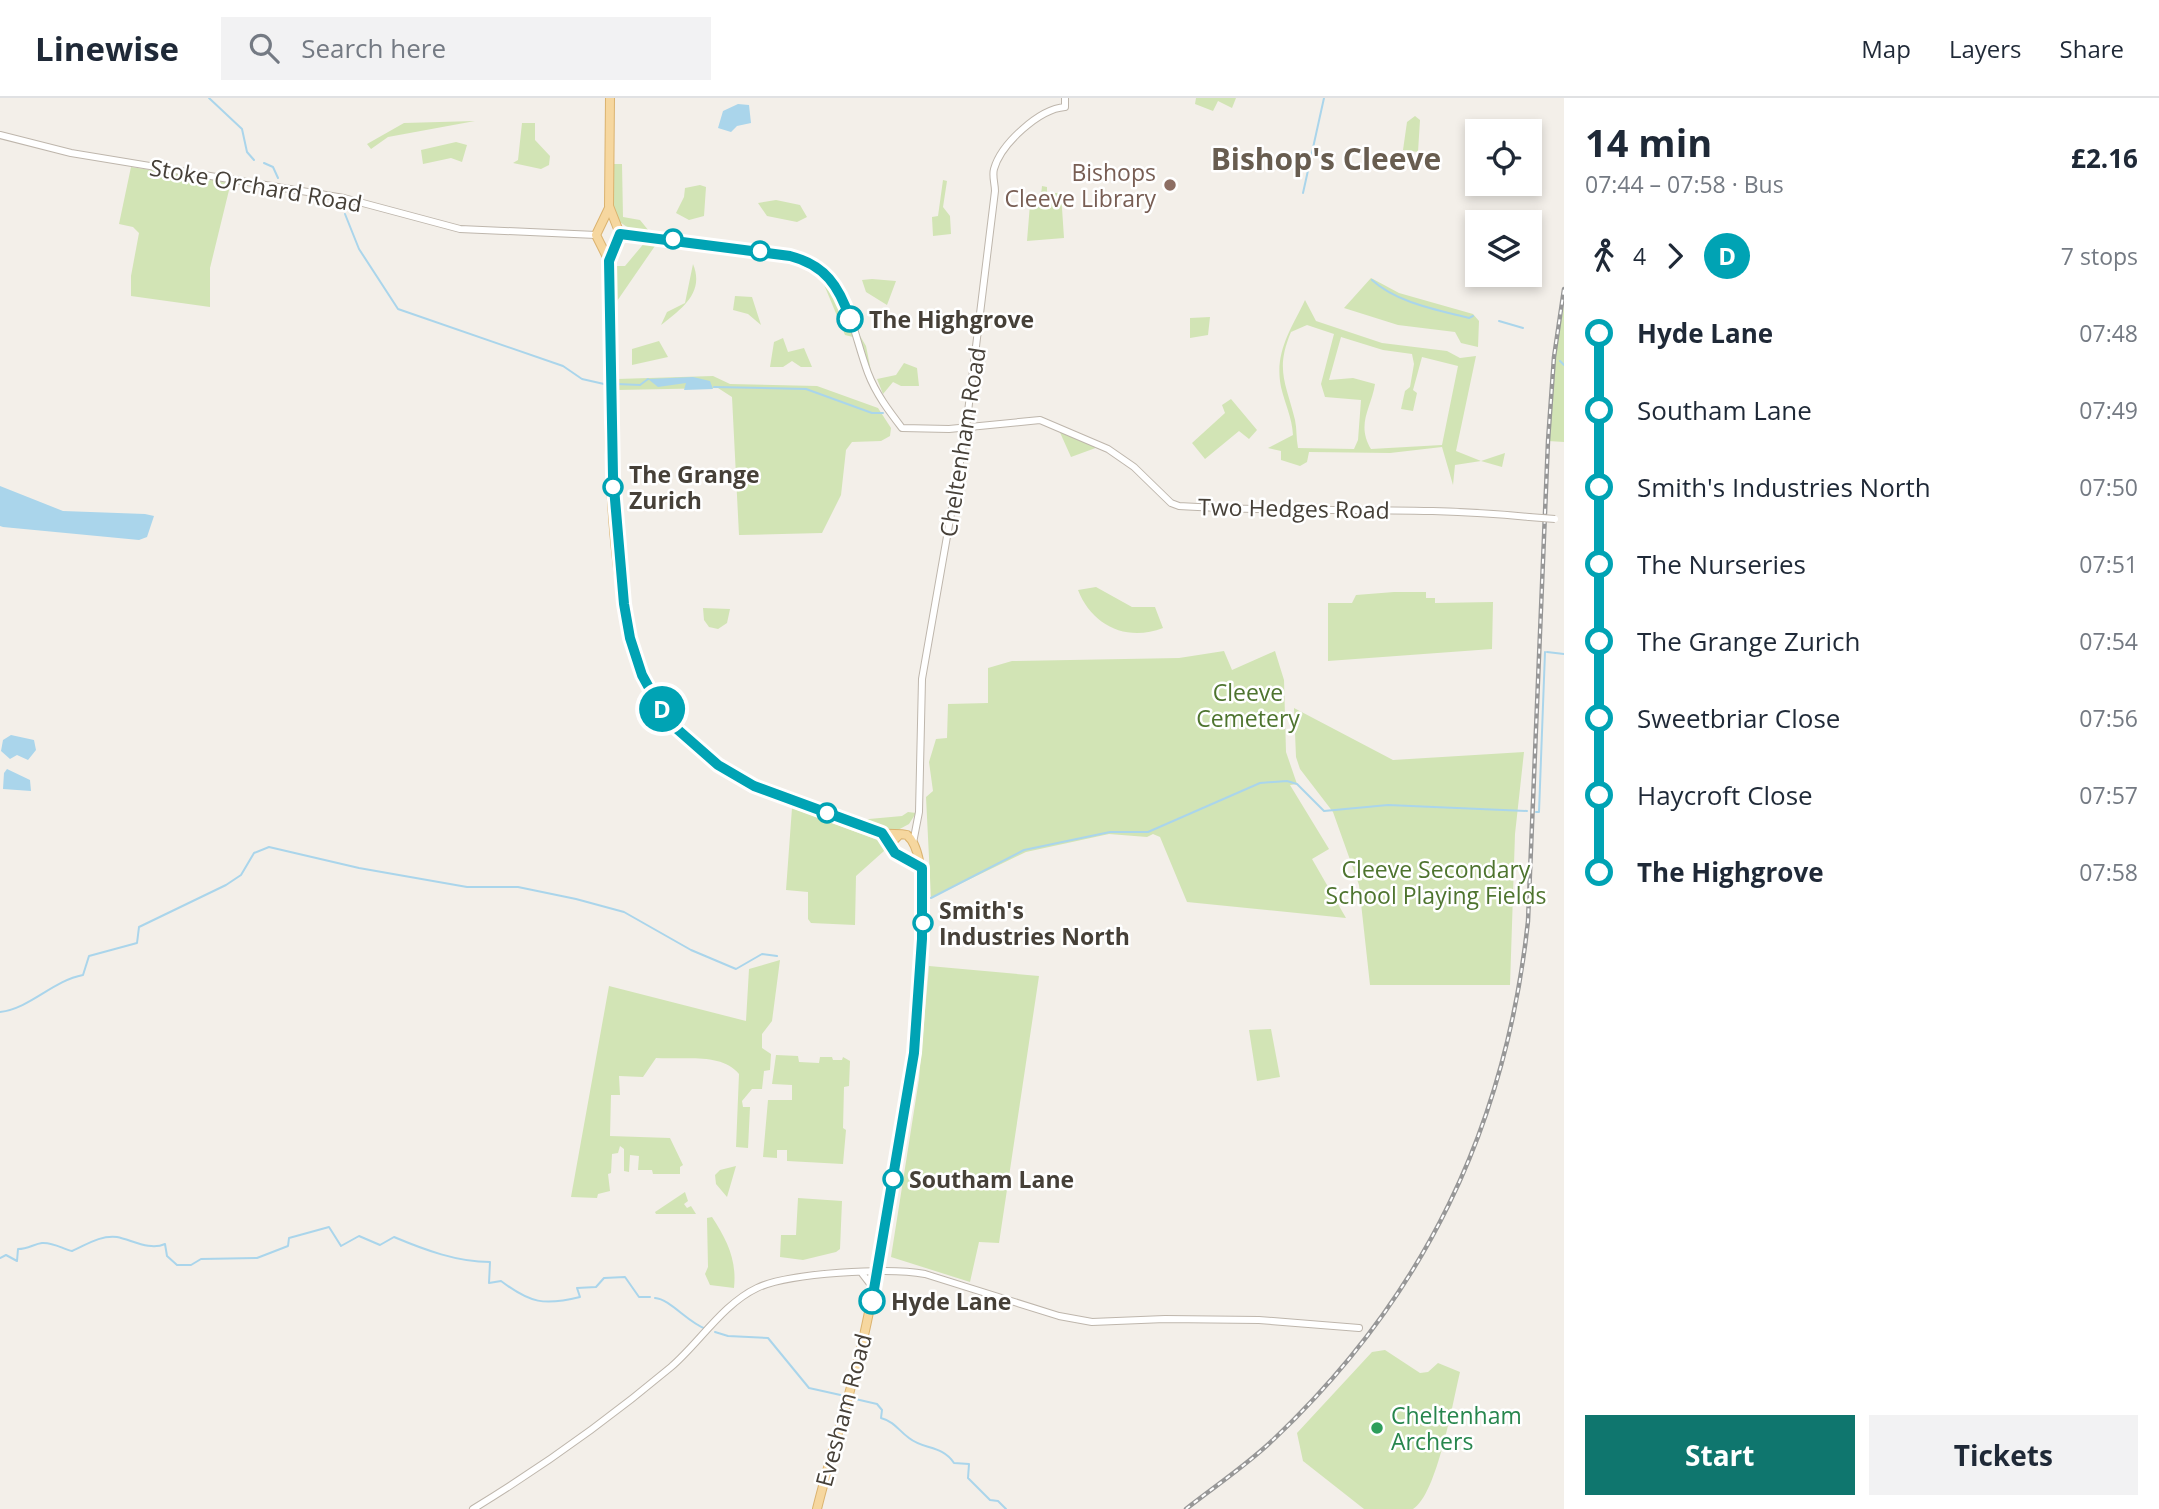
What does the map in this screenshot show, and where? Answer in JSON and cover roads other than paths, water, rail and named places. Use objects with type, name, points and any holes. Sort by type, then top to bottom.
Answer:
[{"type":"main road","points":[[609,261],[620,234],[609,206],[610,98]]},
{"type":"main road","points":[[609,206],[596,235],[609,261],[611,436],[618,554],[630,638],[642,675],[658,704],[677,729],[718,765],[754,786],[882,833],[909,836],[914,843],[912,851],[901,856]]},
{"type":"main road","points":[[600,226],[615,225]]},
{"type":"main road","points":[[602,245],[616,244]]},
{"type":"main road","points":[[882,833],[895,853],[922,868]]},
{"type":"main road","points":[[892,846],[901,834]]},
{"type":"main road","name":"Evesham Road","points":[[817,1509],[874,1289],[914,1053],[922,939],[922,868],[914,843]]},
{"type":"street","name":"Cheltenham Road","points":[[914,843],[922,679],[966,428],[990,247],[995,167],[1025,127],[1043,113],[1065,107],[1065,98]]},
{"type":"street","name":"Stoke Orchard Road","points":[[0,135],[71,153],[344,198],[420,221],[460,229],[596,235]]},
{"type":"street","name":"Two Hedges Road","points":[[620,234],[806,260],[834,281],[874,386],[902,428],[966,428],[1040,420],[1108,449],[1134,467],[1171,503],[1179,506],[1339,511],[1451,510],[1564,521]]},
{"type":"street","points":[[901,834],[917,820]]},
{"type":"street","points":[[861,1272],[881,1256]]},
{"type":"street","points":[[472,1509],[623,1406],[696,1345],[745,1294],[779,1281],[878,1269],[925,1274],[1059,1316],[1092,1322],[1246,1320],[1359,1328]]},
{"type":"street","points":[[861,1272],[874,1289]]},
{"type":"water","points":[[738,104],[749,105],[751,123],[737,126],[731,132],[718,128],[723,111]]},
{"type":"water","points":[[693,377],[710,381],[713,389],[684,390],[686,383],[658,387],[648,379]]},
{"type":"water","points":[[0,486],[63,511],[154,516],[147,537],[139,540],[3,527],[0,526]]},
{"type":"water","points":[[11,735],[34,740],[36,750],[28,760],[17,755],[10,759],[1,751],[3,740]]},
{"type":"water","points":[[7,769],[30,780],[31,791],[3,789],[4,773]]},
{"type":"waterway","points":[[209,98],[242,129],[247,152],[254,160]]},
{"type":"waterway","points":[[1303,193],[1324,98]]},
{"type":"waterway","points":[[264,163],[273,167],[278,178]]},
{"type":"waterway","points":[[345,214],[359,249],[398,309],[563,366],[582,379],[604,384]]},
{"type":"waterway","points":[[1372,280],[1393,295],[1418,305],[1469,318],[1473,316]]},
{"type":"waterway","points":[[1499,321],[1523,328]]},
{"type":"waterway","points":[[1560,361],[1564,365]]},
{"type":"waterway","points":[[617,384],[640,385],[648,379]]},
{"type":"waterway","points":[[714,387],[806,389],[872,413],[883,413]]},
{"type":"waterway","points":[[1536,812],[1539,812],[1545,652]]},
{"type":"waterway","points":[[1547,652],[1564,654]]},
{"type":"waterway","points":[[931,898],[1024,850],[1110,832],[1148,832],[1260,783],[1287,781],[1297,784],[1324,811],[1388,805],[1527,811]]},
{"type":"waterway","points":[[0,1012],[11,1010],[61,983],[83,975],[89,956],[137,943],[139,927],[226,885],[241,875],[254,853],[269,847],[359,868],[467,887],[518,887],[576,899],[624,912],[691,950],[736,969],[762,954],[777,956]]},
{"type":"waterway","points":[[0,1258],[6,1255],[17,1261],[18,1249],[42,1243],[72,1251],[99,1239],[117,1237],[147,1246],[165,1244],[167,1256],[177,1265],[191,1265],[201,1259],[257,1258],[288,1246],[289,1238],[329,1227],[341,1246],[359,1236],[380,1245],[394,1237],[453,1258],[490,1262],[489,1283],[501,1281],[538,1301],[580,1297],[577,1288],[596,1287],[604,1278],[625,1277],[639,1297],[650,1297]]},
{"type":"waterway","points":[[655,1298],[667,1302],[706,1329]]},
{"type":"waterway","points":[[715,1332],[728,1336],[768,1338],[809,1388],[845,1396]]},
{"type":"waterway","points":[[851,1398],[877,1404],[882,1410],[881,1418],[915,1442],[944,1453],[954,1463],[969,1464],[968,1478],[990,1500],[998,1501],[1006,1509]]},
{"type":"railway","points":[[1186,1509],[1274,1439],[1327,1384],[1374,1327],[1414,1267],[1449,1204],[1478,1138],[1500,1069],[1517,997],[1528,921],[1548,441],[1554,357],[1564,289]]},
{"type":"place","name":"Bishops Cleeve Library","points":[[1170,185]]},
{"type":"place","name":"The Highgrove","points":[[850,319]]},
{"type":"place","name":"The Grange Zurich","points":[[613,487]]},
{"type":"place","name":"Smith's Industries North","points":[[923,923]]},
{"type":"place","name":"Southam Lane","points":[[893,1179]]},
{"type":"place","name":"Hyde Lane","points":[[872,1301]]},
{"type":"place","name":"Cheltenham Archers","points":[[1377,1428]]},
{"type":"district","name":"Bishop's Cleeve","points":[[1326,158]]},
{"type":"park label","name":"Cleeve Cemetery","points":[[1248,705]]},
{"type":"park label","name":"Cleeve Secondary School Playing Fields","points":[[1436,882]]}]
